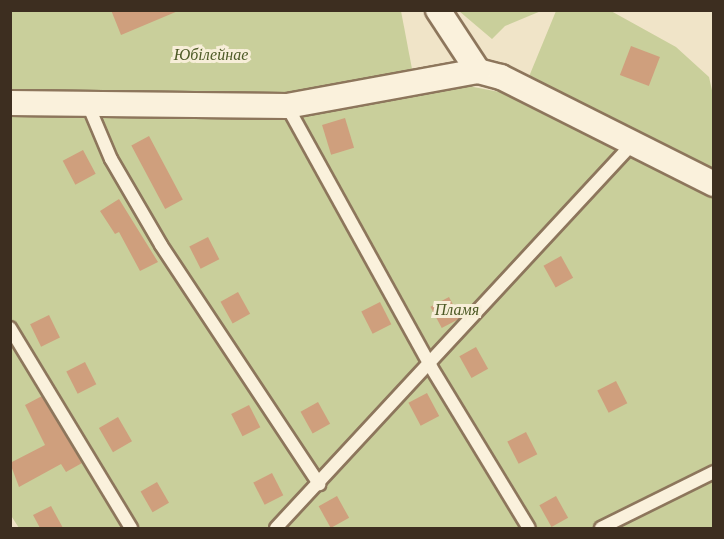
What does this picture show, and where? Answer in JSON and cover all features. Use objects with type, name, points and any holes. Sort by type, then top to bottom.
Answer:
[{"type":"street","points":[[438,10],[478,71],[634,142],[714,184]]},
{"type":"street","points":[[10,103],[89,107],[287,106],[478,71]]},
{"type":"lane","points":[[287,106],[431,366],[529,528]]},
{"type":"lane","points":[[89,107],[111,159],[161,245],[319,484]]},
{"type":"lane","points":[[276,528],[431,366],[634,142]]},
{"type":"lane","points":[[10,328],[131,528]]},
{"type":"lane","points":[[602,528],[714,472]]},
{"type":"green space","name":"Юбілейнае","points":[[11,11],[401,11],[412,69],[265,97],[11,94]]},
{"type":"green space","points":[[459,11],[541,11],[505,26],[492,39]]},
{"type":"green space","name":"Пламя","points":[[556,11],[611,11],[676,47],[709,77],[713,95],[713,528],[19,528],[10,514],[10,114],[287,114],[463,85],[521,96]]},
{"type":"building","points":[[111,10],[178,10],[178,11],[121,35]]},
{"type":"building","points":[[631,46],[660,57],[649,86],[620,75]]},
{"type":"building","points":[[345,118],[354,148],[331,155],[322,125]]},
{"type":"building","points":[[149,136],[183,200],[165,209],[131,145]]},
{"type":"building","points":[[83,150],[96,174],[75,185],[63,161]]},
{"type":"building","points":[[119,199],[158,262],[140,271],[119,232],[115,234],[100,211]]},
{"type":"building","points":[[208,237],[219,259],[201,269],[189,247]]},
{"type":"building","points":[[561,256],[573,278],[556,288],[544,266]]},
{"type":"building","points":[[238,292],[250,314],[233,324],[221,302]]},
{"type":"building","points":[[449,297],[460,318],[442,328],[430,307]]},
{"type":"building","points":[[380,302],[391,324],[373,334],[361,312]]},
{"type":"building","points":[[49,315],[60,337],[41,347],[30,324]]},
{"type":"building","points":[[476,347],[488,369],[472,378],[459,356]]},
{"type":"building","points":[[85,362],[96,384],[78,394],[66,372]]},
{"type":"building","points":[[616,381],[627,403],[609,413],[597,391]]},
{"type":"building","points":[[427,393],[439,416],[421,426],[408,403]]},
{"type":"building","points":[[42,396],[82,463],[66,472],[61,464],[19,487],[10,463],[45,445],[25,405]]},
{"type":"building","points":[[318,402],[330,424],[313,434],[301,412]]},
{"type":"building","points":[[249,405],[260,427],[243,436],[231,414]]},
{"type":"building","points":[[118,417],[132,441],[113,452],[99,428]]},
{"type":"building","points":[[526,432],[537,454],[519,464],[507,442]]},
{"type":"building","points":[[272,473],[283,495],[265,505],[253,483]]},
{"type":"building","points":[[157,482],[169,503],[153,512],[141,492]]},
{"type":"building","points":[[337,496],[349,518],[331,528],[319,506]]},
{"type":"building","points":[[556,496],[568,518],[552,527],[539,505]]},
{"type":"building","points":[[51,506],[63,528],[40,528],[33,515]]}]
